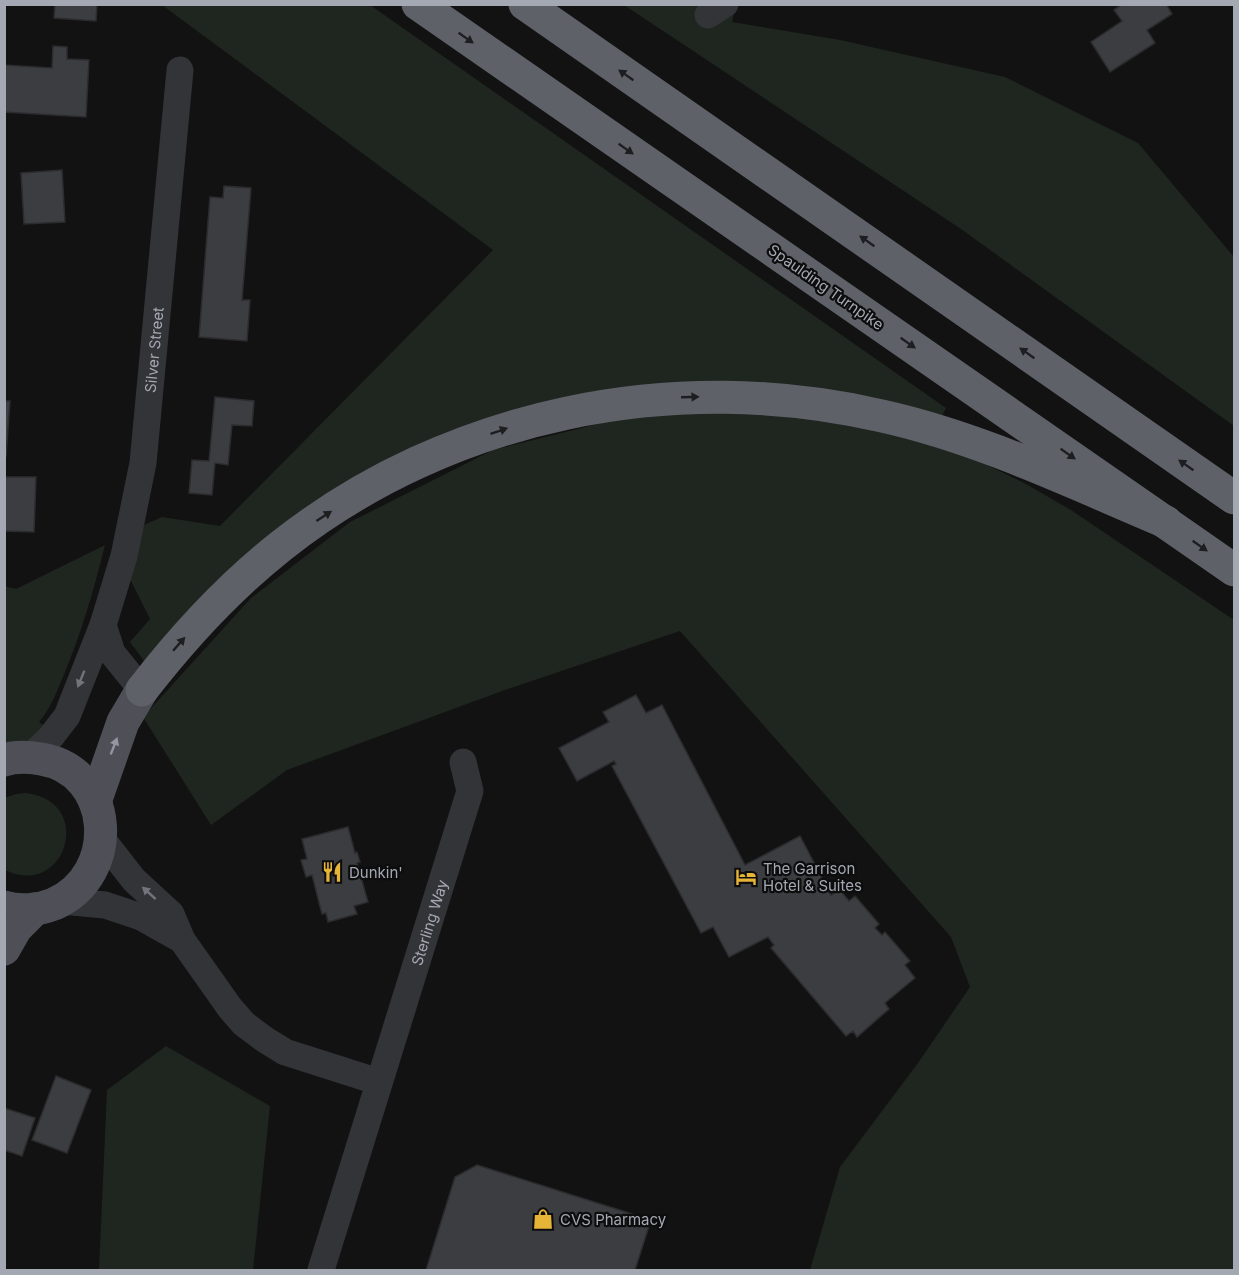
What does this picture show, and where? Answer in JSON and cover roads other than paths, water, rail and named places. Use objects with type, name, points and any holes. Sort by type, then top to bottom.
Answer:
[{"type":"highway","name":"Spaulding Turnpike","points":[[418,4],[1234,570]]},
{"type":"highway","points":[[525,4],[1234,498]]},
{"type":"highway","points":[[142,690],[173,650],[243,578],[282,545],[366,489],[430,458],[505,428],[558,414],[612,404],[667,398],[721,396],[831,405],[884,416],[973,442],[1166,522]]},
{"type":"main road","points":[[95,802],[123,722],[142,690]]},
{"type":"main road","points":[[4,949],[33,906],[77,890],[89,875],[98,858],[102,839],[101,820],[95,802],[87,788],[75,775],[62,766],[46,760],[17,758]]},
{"type":"street","name":"Silver Street","points":[[17,758],[50,738],[67,716],[103,625],[124,556],[143,464],[180,70]]},
{"type":"street","points":[[103,625],[112,653],[142,690]]},
{"type":"street","name":"Sterling Way","points":[[321,1270],[470,791],[463,762]]},
{"type":"street","points":[[102,839],[134,880],[171,914],[182,940],[244,1024],[285,1052],[380,1082]]},
{"type":"street","points":[[33,906],[105,905],[141,917],[182,940]]},
{"type":"place","name":"Dunkin'","points":[[332,872]]},
{"type":"place","name":"The Garrison Hotel & Suites","points":[[746,877]]},
{"type":"place","name":"CVS Pharmacy","points":[[543,1219]]}]
